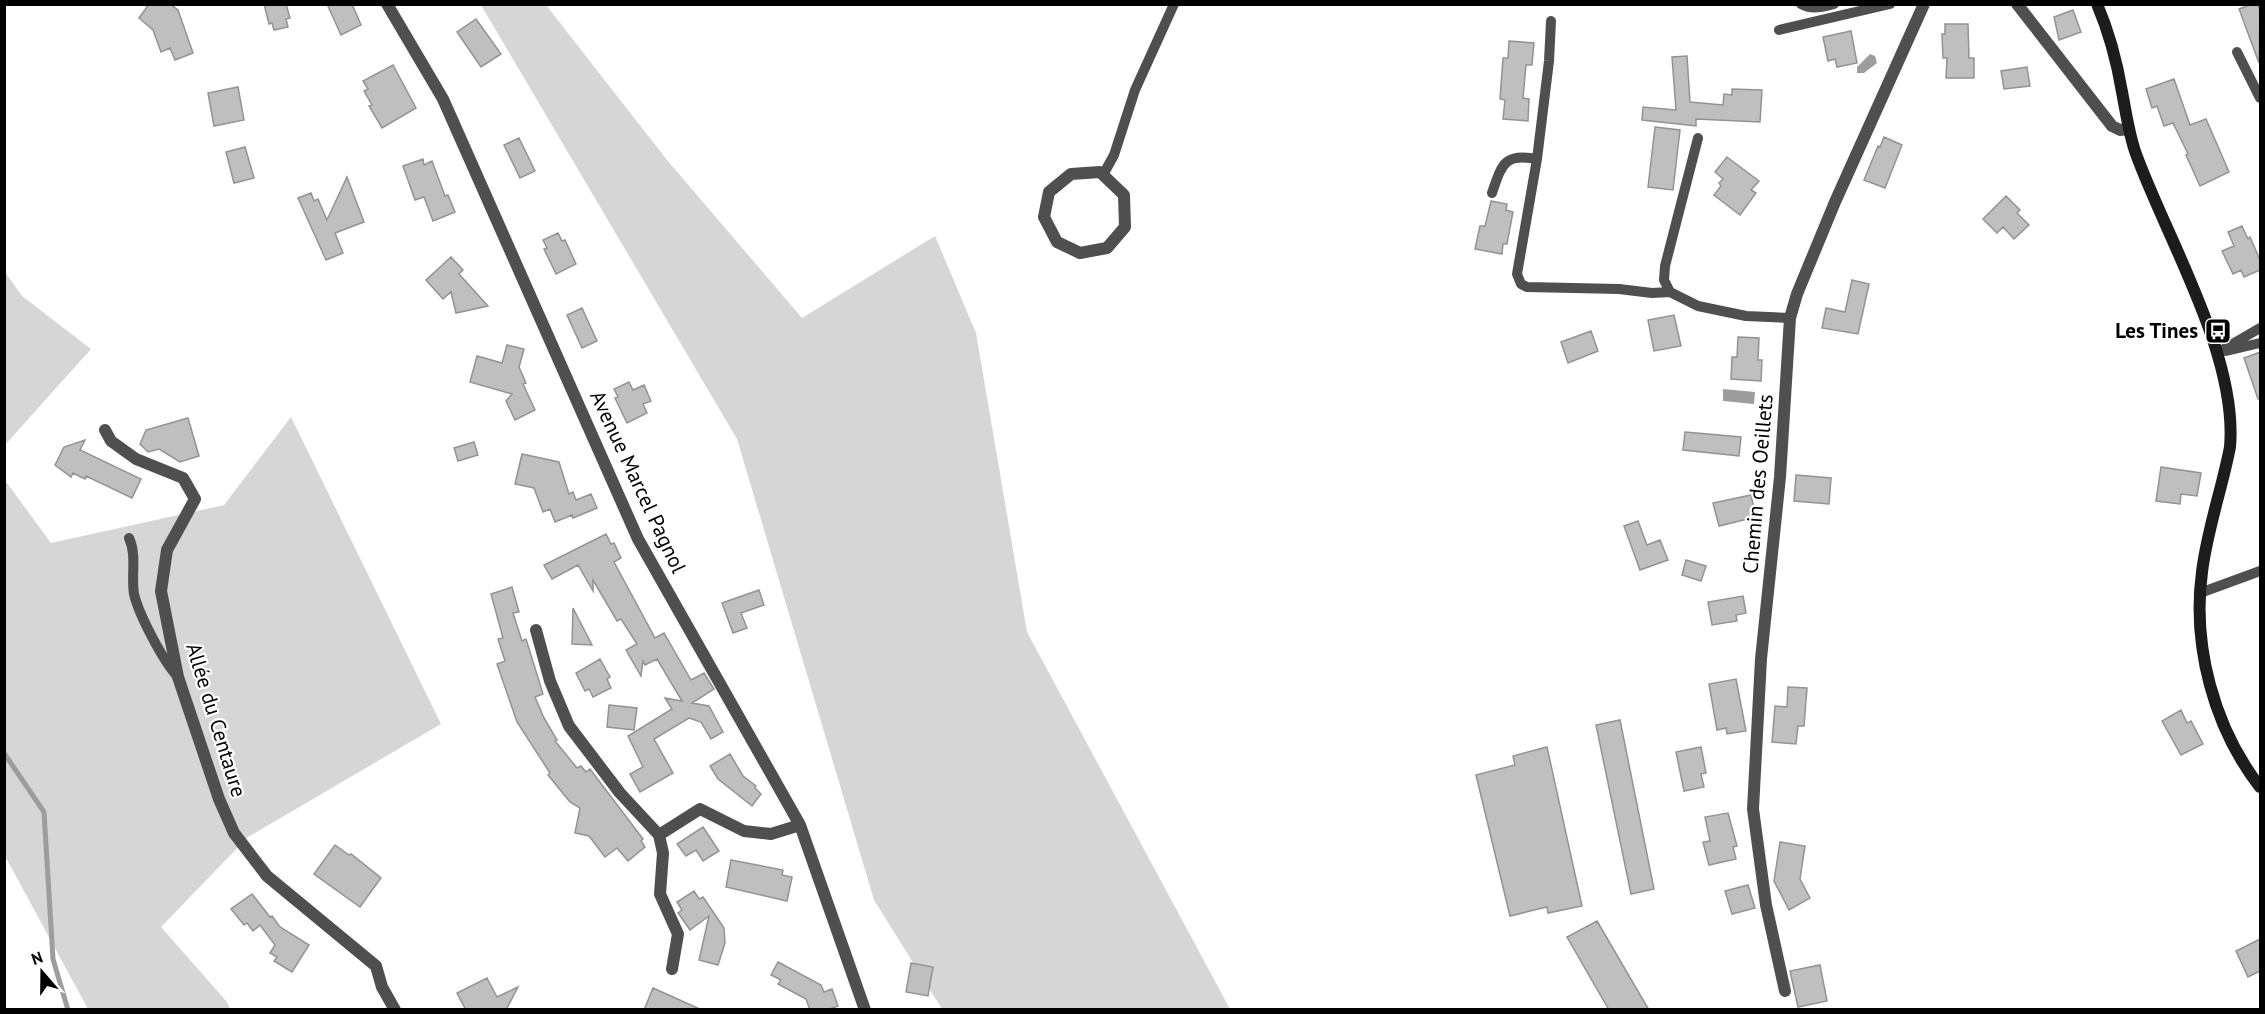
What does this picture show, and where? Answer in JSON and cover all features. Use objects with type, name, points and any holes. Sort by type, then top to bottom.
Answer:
[{"type":"main road","points":[[2097,4],[2116,60],[2135,152],[2198,303],[2217,353],[2229,399],[2232,431],[2202,569],[2199,593],[2202,643],[2212,691],[2233,747],[2260,787]]},
{"type":"street","name":"Avenue Marcel Pagnol","points":[[387,4],[443,99],[638,539],[800,825],[865,1010]]},
{"type":"street","name":"Chemin des Oeillets","points":[[1785,991],[1766,905],[1753,809],[1761,659],[1780,477],[1790,318],[1797,294],[1835,202],[1924,4]]},
{"type":"street","points":[[2017,4],[2105,119],[2120,130],[2129,129]]},
{"type":"street","points":[[1100,172],[1103,175],[1124,195],[1125,227],[1107,248],[1080,254],[1057,242],[1044,217],[1049,192],[1071,174],[1100,172]]},
{"type":"street","name":"Allée du Centaure","points":[[105,430],[111,441],[136,459],[183,478],[195,499],[167,550],[161,591],[178,677],[219,799],[234,833],[267,876],[376,966],[382,987],[395,1010]]},
{"type":"street","points":[[536,630],[550,681],[569,726],[620,793],[659,835],[663,853],[660,894],[678,934],[672,969]]},
{"type":"street","points":[[659,835],[700,809],[744,831],[771,834],[800,825]]},
{"type":"lane","points":[[1103,175],[1114,155],[1135,90],[1174,4]]},
{"type":"lane","points":[[1801,4],[1820,8],[1834,4]]},
{"type":"lane","points":[[1779,30],[1890,4]]},
{"type":"lane","points":[[1551,21],[1549,61],[1537,159],[1517,274],[1521,284],[1527,287],[1670,292],[1698,306],[1746,316],[1790,318]]},
{"type":"lane","points":[[2237,52],[2260,98]]},
{"type":"lane","points":[[1670,292],[1664,280],[1665,266],[1698,138]]},
{"type":"lane","points":[[1492,193],[1501,169],[1510,158],[1521,156],[1537,159]]},
{"type":"lane","points":[[2217,353],[2260,327]]},
{"type":"lane","points":[[2217,353],[2260,343]]},
{"type":"lane","points":[[129,538],[133,546],[134,594],[166,665],[178,677]]},
{"type":"lane","points":[[2199,593],[2260,571]]},
{"type":"shaded area","points":[[481,5],[546,5],[667,160],[802,318],[935,236],[976,333],[1027,632],[1230,1009],[942,1009],[874,900],[737,439]]},
{"type":"shaded area","points":[[1870,54],[1875,56],[1877,63],[1864,73],[1857,73],[1857,67]]},
{"type":"shaded area","points":[[5,272],[22,296],[91,349],[5,445]]},
{"type":"shaded area","points":[[1723,389],[1755,392],[1754,404],[1723,401]]},
{"type":"shaded area","points":[[291,417],[441,724],[248,837],[161,927],[227,1002],[230,1009],[88,1009],[5,856],[4,479],[51,543],[224,505]]},
{"type":"building","points":[[149,4],[170,4],[178,10],[193,53],[175,60],[170,48],[161,52],[153,30],[139,18]]},
{"type":"building","points":[[264,4],[286,4],[290,18],[286,19],[288,27],[274,30],[272,23],[269,24]]},
{"type":"building","points":[[327,4],[352,4],[361,25],[341,35]]},
{"type":"building","points":[[2258,4],[2260,11],[2259,63],[2239,9]]},
{"type":"building","points":[[2073,10],[2081,32],[2059,40],[2054,17]]},
{"type":"building","points":[[476,19],[501,54],[481,67],[457,32]]},
{"type":"building","points":[[1945,24],[1968,24],[1969,58],[1974,58],[1974,78],[1946,78],[1947,58],[1943,58],[1942,34],[1945,34]]},
{"type":"building","points":[[1851,31],[1857,63],[1837,67],[1835,59],[1828,61],[1823,37]]},
{"type":"building","points":[[1509,41],[1534,43],[1532,65],[1526,65],[1523,98],[1529,99],[1528,121],[1503,119],[1505,100],[1500,99],[1503,58],[1508,58]]},
{"type":"building","points":[[1687,56],[1690,102],[1723,105],[1724,94],[1732,95],[1732,89],[1762,90],[1760,122],[1696,119],[1696,126],[1642,120],[1643,107],[1676,110],[1672,57]]},
{"type":"building","points":[[393,65],[416,108],[382,128],[369,106],[372,105],[364,91],[368,89],[363,81]]},
{"type":"building","points":[[2027,67],[2030,86],[2004,89],[2001,71]]},
{"type":"building","points":[[2174,79],[2190,125],[2206,119],[2229,172],[2200,186],[2173,123],[2164,126],[2157,106],[2152,108],[2146,89]]},
{"type":"building","points":[[238,87],[244,120],[214,126],[208,93]]},
{"type":"building","points":[[1655,127],[1680,130],[1673,190],[1648,187]]},
{"type":"building","points":[[1884,137],[1902,145],[1885,188],[1864,180]]},
{"type":"building","points":[[519,138],[535,171],[520,178],[504,145]]},
{"type":"building","points":[[245,147],[254,178],[234,183],[226,152]]},
{"type":"building","points":[[1727,157],[1759,181],[1751,190],[1756,193],[1740,215],[1714,195],[1723,179],[1715,172]]},
{"type":"building","points":[[423,159],[424,165],[432,161],[445,196],[448,195],[455,212],[433,221],[424,197],[415,200],[403,166]]},
{"type":"building","points":[[347,177],[364,222],[335,233],[343,253],[326,260],[298,198],[311,193],[314,201],[318,199],[327,220]]},
{"type":"building","points":[[2006,196],[2020,210],[2017,213],[2029,225],[2014,239],[2003,227],[1997,233],[1983,219]]},
{"type":"building","points":[[1491,201],[1507,204],[1506,210],[1513,212],[1507,244],[1503,244],[1502,254],[1475,249],[1480,226],[1485,226]]},
{"type":"building","points":[[2242,226],[2248,239],[2250,237],[2260,260],[2260,270],[2244,277],[2241,270],[2233,274],[2222,251],[2234,246],[2228,232]]},
{"type":"building","points":[[558,233],[562,241],[565,240],[576,264],[556,274],[544,249],[547,248],[543,240]]},
{"type":"building","points":[[451,257],[463,270],[459,274],[488,306],[456,313],[451,292],[443,299],[426,280]]},
{"type":"building","points":[[1852,280],[1869,284],[1858,334],[1822,328],[1826,308],[1845,312]]},
{"type":"building","points":[[582,308],[597,341],[582,348],[567,315]]},
{"type":"building","points":[[1674,315],[1681,346],[1654,351],[1648,320]]},
{"type":"building","points":[[1591,331],[1598,351],[1568,363],[1561,342]]},
{"type":"building","points":[[1738,337],[1759,338],[1758,360],[1762,360],[1761,381],[1731,379],[1732,357],[1737,357]]},
{"type":"building","points":[[507,345],[524,349],[519,367],[526,383],[523,384],[535,410],[515,420],[506,401],[512,394],[470,382],[477,356],[502,363]]},
{"type":"building","points":[[2260,352],[2260,399],[2258,399],[2244,358]]},
{"type":"building","points":[[629,382],[633,390],[644,385],[651,401],[643,404],[647,413],[627,423],[615,398],[618,397],[614,389]]},
{"type":"building","points":[[188,418],[199,456],[180,462],[159,449],[148,452],[140,444],[146,430]]},
{"type":"building","points":[[1685,432],[1741,437],[1739,456],[1683,450]]},
{"type":"building","points":[[85,440],[80,450],[141,479],[132,498],[86,476],[85,479],[73,473],[71,477],[55,465],[64,447]]},
{"type":"building","points":[[474,442],[478,455],[458,461],[454,448]]},
{"type":"building","points":[[522,454],[559,462],[569,494],[573,492],[576,500],[591,494],[597,508],[573,518],[572,515],[555,522],[550,509],[543,512],[534,488],[515,484]]},
{"type":"building","points":[[2161,467],[2201,473],[2197,496],[2181,494],[2180,504],[2156,501]]},
{"type":"building","points":[[1796,475],[1831,478],[1829,504],[1794,501]]},
{"type":"building","points":[[1751,495],[1756,517],[1719,526],[1713,503]]},
{"type":"building","points":[[1638,521],[1647,545],[1660,540],[1668,560],[1640,570],[1624,526]]},
{"type":"building","points":[[606,534],[611,544],[614,543],[621,558],[614,562],[655,638],[664,633],[691,680],[704,673],[714,689],[692,703],[709,706],[723,732],[711,739],[701,722],[689,718],[654,739],[673,773],[640,792],[630,774],[643,767],[628,736],[672,709],[665,698],[682,701],[657,659],[645,665],[643,661],[641,676],[626,650],[637,644],[621,619],[617,621],[593,580],[593,591],[578,565],[552,579],[544,565]]},
{"type":"building","points":[[1686,560],[1706,566],[1701,581],[1682,575]]},
{"type":"building","points":[[512,587],[519,612],[513,613],[522,641],[526,639],[543,694],[535,697],[557,740],[555,741],[577,768],[581,766],[586,772],[590,769],[643,839],[641,841],[645,847],[628,861],[617,848],[605,857],[589,836],[575,833],[580,808],[570,802],[548,775],[550,773],[517,722],[497,664],[505,661],[498,639],[503,638],[491,594]]},
{"type":"building","points":[[759,590],[764,605],[741,613],[747,628],[733,633],[722,603]]},
{"type":"building","points":[[1743,596],[1746,613],[1736,615],[1737,621],[1712,625],[1708,602]]},
{"type":"building","points":[[573,608],[592,645],[572,644]]},
{"type":"building","points":[[600,659],[610,677],[607,679],[611,688],[593,697],[589,689],[585,691],[576,673]]},
{"type":"building","points":[[1736,679],[1746,731],[1727,734],[1726,728],[1717,730],[1709,684]]},
{"type":"building","points":[[1788,687],[1807,688],[1804,726],[1798,726],[1796,744],[1772,742],[1775,706],[1787,707]]},
{"type":"building","points":[[609,705],[637,708],[634,730],[607,727]]},
{"type":"building","points":[[2181,710],[2187,723],[2191,721],[2203,744],[2181,755],[2162,721]]},
{"type":"building","points":[[1620,720],[1654,889],[1631,894],[1596,725]]},
{"type":"building","points":[[1547,747],[1582,906],[1548,913],[1547,907],[1510,916],[1476,775],[1515,765],[1513,756]]},
{"type":"building","points":[[1701,747],[1706,773],[1701,774],[1704,787],[1684,791],[1676,752]]},
{"type":"building","points":[[730,754],[743,776],[756,786],[755,788],[761,794],[752,806],[718,779],[710,766]]},
{"type":"building","points":[[1728,813],[1737,846],[1733,847],[1736,859],[1709,865],[1703,842],[1710,841],[1705,817]]},
{"type":"building","points":[[703,827],[719,851],[703,861],[696,850],[686,856],[677,844]]},
{"type":"building","points":[[1780,842],[1805,846],[1800,879],[1810,898],[1789,910],[1774,881]]},
{"type":"building","points":[[335,845],[349,855],[351,854],[381,878],[360,907],[314,874]]},
{"type":"building","points":[[731,860],[783,870],[782,875],[792,877],[787,901],[726,887]]},
{"type":"building","points":[[1748,885],[1755,908],[1732,914],[1725,891]]},
{"type":"building","points":[[694,891],[699,899],[703,897],[724,928],[725,943],[718,965],[699,960],[709,916],[690,930],[678,913],[682,910],[677,902]]},
{"type":"building","points":[[252,894],[280,927],[309,945],[292,972],[274,961],[277,957],[270,953],[275,945],[260,925],[253,931],[247,923],[244,925],[231,909]]},
{"type":"building","points":[[1597,921],[1649,1010],[1609,1010],[1567,937]]},
{"type":"building","points":[[2260,939],[2260,971],[2248,977],[2236,951]]},
{"type":"building","points":[[778,962],[821,985],[824,992],[832,989],[838,1006],[827,1010],[810,1010],[806,999],[778,984],[781,980],[771,975]]},
{"type":"building","points":[[911,963],[933,967],[928,996],[906,992]]},
{"type":"building","points":[[1820,965],[1827,1001],[1798,1007],[1790,971]]},
{"type":"building","points":[[487,978],[497,997],[518,987],[506,1010],[466,1010],[457,993]]},
{"type":"building","points":[[653,988],[702,1010],[644,1010]]},
{"type":"waterway","points":[[4,753],[44,812],[53,959],[68,1010]]},
{"type":"place","name":"Les Tines","points":[[2218,331]]}]
